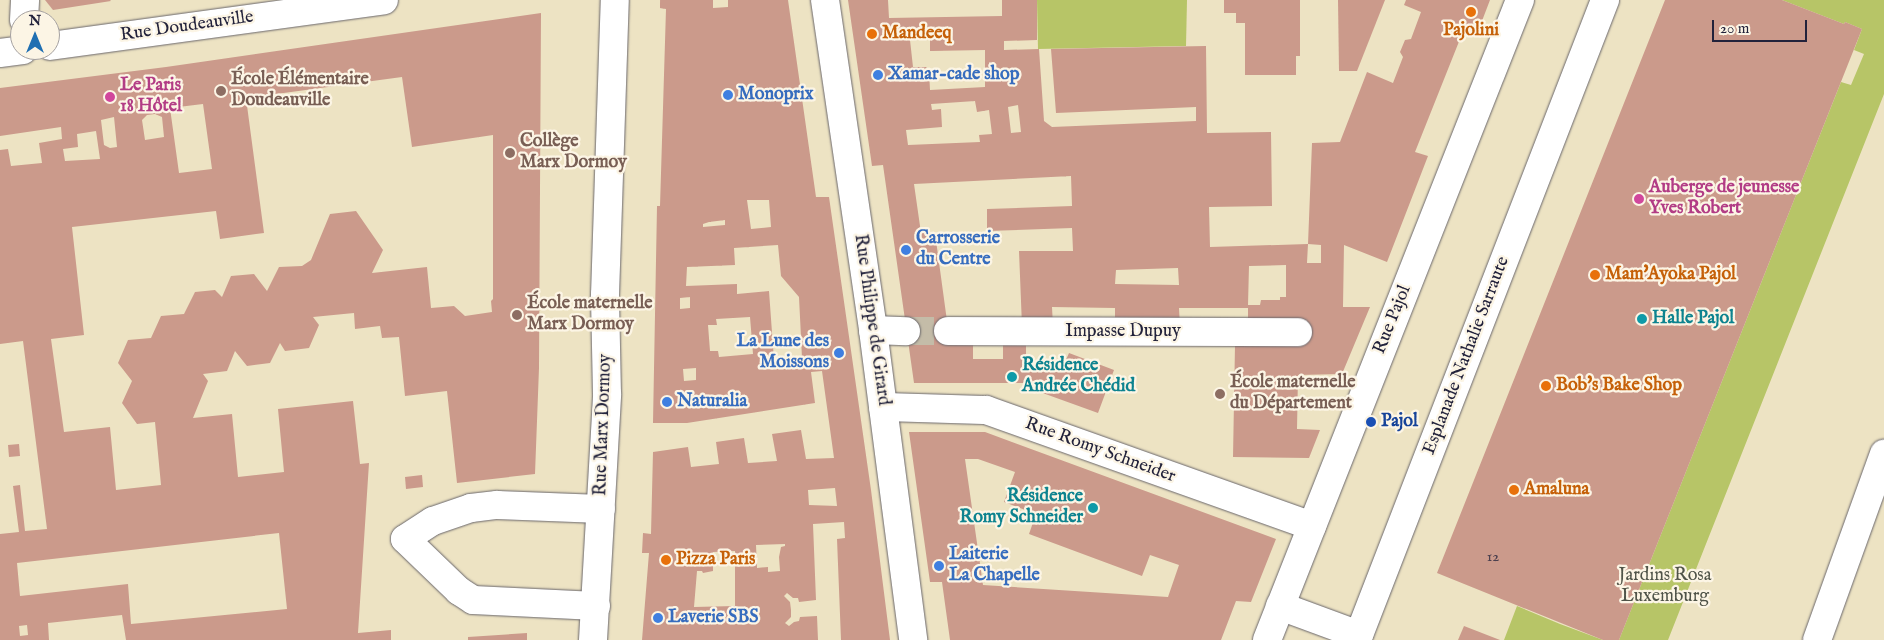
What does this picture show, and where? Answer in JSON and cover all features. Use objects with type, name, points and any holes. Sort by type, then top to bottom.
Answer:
[{"type":"street","name":"Rue Doudeauville","points":[[60,45],[384,0]]},
{"type":"street","name":"Rue Marx Dormoy","points":[[593,640],[607,394],[605,295],[615,0]]},
{"type":"street","name":"Rue Philippe de Girard","points":[[825,0],[873,330],[912,640]]},
{"type":"street","name":"Rue Pajol","points":[[1267,640],[1520,0]]},
{"type":"street","name":"Esplanade Nathalie Sarraute","points":[[1280,606],[1359,635],[1605,0]]},
{"type":"street","points":[[873,330],[906,331]]},
{"type":"street","name":"Impasse Dupuy","points":[[948,331],[1298,332]]},
{"type":"street","name":"Rue Romy Schneider","points":[[883,407],[986,410],[1312,526]]},
{"type":"street","points":[[1817,640],[1884,454]]},
{"type":"street","points":[[596,606],[473,600],[459,591],[405,538],[433,521],[470,508],[496,505],[601,509]]},
{"type":"green space","points":[[1037,0],[1187,0],[1186,46],[1038,49]]},
{"type":"green space","name":"Jardins Rosa Luxemburg","points":[[1782,0],[1884,0],[1884,94],[1668,640],[1619,640],[1841,82],[1851,85],[1864,54],[1854,50],[1862,29]]},
{"type":"green space","name":"Jardins Rosa Luxemburg","points":[[1517,606],[1560,624],[1603,640],[1504,640]]},
{"type":"building","points":[[45,0],[111,1],[53,10]]},
{"type":"building","points":[[660,0],[713,0],[713,8],[728,7],[728,0],[788,0],[816,197],[829,197],[871,490],[890,640],[841,640],[837,539],[845,538],[844,522],[813,524],[816,600],[799,602],[798,598],[793,598],[787,593],[784,596],[790,602],[791,610],[791,617],[785,623],[789,626],[799,621],[800,617],[817,616],[818,640],[642,640],[649,553],[642,553],[643,533],[651,534],[653,452],[688,447],[691,467],[719,464],[716,442],[744,438],[748,463],[777,461],[772,434],[801,430],[806,459],[834,458],[822,371],[811,372],[815,403],[687,423],[653,423],[657,206],[660,206],[666,9],[660,8]],"holes":[[[747,200],[769,200],[771,227],[751,229]],[[725,220],[725,225],[703,227],[703,224],[709,222]],[[778,245],[781,276],[799,297],[802,358],[774,360],[769,291],[737,294],[737,284],[686,286],[687,267],[735,265],[734,248]],[[690,297],[690,308],[680,309],[680,298]],[[750,317],[753,354],[719,357],[718,351],[710,351],[708,325],[717,325],[716,319]],[[696,368],[696,380],[684,381],[683,369]],[[835,488],[837,506],[809,505],[808,490]],[[785,544],[785,546],[781,547],[779,557],[780,571],[768,572],[768,567],[757,568],[756,545]],[[735,551],[735,606],[694,607],[697,571],[702,571],[703,573],[713,571],[713,552]]]},
{"type":"building","points":[[848,0],[888,0],[889,18],[1002,16],[1002,0],[1037,0],[1037,40],[1004,41],[1004,50],[1039,49],[1044,121],[1052,127],[1196,121],[1196,107],[1056,113],[1051,49],[1206,46],[1207,133],[1271,132],[1272,206],[1209,207],[1210,247],[1308,244],[1312,143],[1340,142],[1367,72],[1393,83],[1403,57],[1400,52],[1405,40],[1411,39],[1421,12],[1404,5],[1406,0],[1490,0],[1477,34],[1464,29],[1415,152],[1428,156],[1387,262],[1344,245],[1343,307],[1370,307],[1342,374],[1298,375],[1297,429],[1320,430],[1309,458],[1233,457],[1235,345],[1305,345],[1306,328],[1248,327],[1248,308],[1179,308],[1180,327],[1115,327],[1115,308],[1052,307],[1053,326],[1022,326],[1019,251],[1073,251],[1072,228],[987,231],[987,209],[1072,206],[1071,176],[914,184],[921,233],[935,233],[950,343],[973,343],[973,359],[1003,359],[1003,343],[1026,343],[1026,361],[1040,362],[1061,371],[1069,353],[1114,370],[1098,413],[1026,387],[1026,383],[914,383],[883,165],[872,166]],"holes":[[[910,40],[930,40],[930,51],[985,50],[985,87],[930,90],[929,71],[926,67],[913,67]],[[975,101],[977,112],[989,110],[992,134],[979,135],[980,142],[908,145],[906,130],[942,127],[941,109],[932,110],[931,104]],[[1018,105],[1021,132],[1011,133],[1008,107]],[[1308,244],[1321,245],[1321,263],[1307,263]],[[1286,265],[1286,297],[1280,297],[1280,300],[1261,300],[1260,305],[1248,305],[1249,266]],[[1178,268],[1179,285],[1115,284],[1116,270]]]},
{"type":"building","points":[[1224,0],[1300,0],[1300,56],[1296,56],[1296,75],[1245,75],[1245,23],[1236,23],[1236,13],[1224,13]]},
{"type":"building","points":[[1338,0],[1385,0],[1357,71],[1339,71]]},
{"type":"building","name":"Halle Pajol","points":[[1665,0],[1782,0],[1862,29],[1619,640],[1603,640],[1437,573]]},
{"type":"building","points":[[541,13],[539,368],[535,474],[457,483],[447,391],[405,396],[399,337],[382,338],[380,326],[355,329],[354,313],[313,317],[319,325],[309,348],[285,351],[280,343],[270,363],[247,366],[235,351],[227,371],[203,374],[208,381],[193,418],[232,414],[238,477],[284,472],[278,409],[353,401],[360,464],[369,463],[358,633],[391,630],[391,640],[126,640],[122,615],[48,623],[49,640],[0,640],[0,534],[19,532],[13,486],[20,485],[25,531],[47,529],[23,341],[0,344],[0,150],[8,149],[11,166],[42,163],[39,143],[62,139],[61,127],[0,136],[0,88],[166,67]],"holes":[[[402,77],[412,147],[493,135],[492,312],[465,316],[454,306],[431,308],[427,267],[372,273],[383,250],[356,211],[330,214],[311,260],[302,266],[279,267],[267,291],[254,274],[231,276],[222,297],[215,290],[195,292],[184,314],[161,316],[151,338],[128,340],[118,363],[132,381],[122,403],[137,424],[155,422],[161,485],[116,490],[110,427],[64,432],[51,339],[84,335],[72,227],[216,211],[220,239],[264,233],[246,98]],[[203,104],[212,169],[179,173],[170,108]],[[155,114],[162,117],[164,137],[145,140],[142,120],[147,115]],[[114,117],[117,147],[110,148],[104,145],[101,120]],[[96,131],[100,159],[65,161],[63,149],[78,147],[77,134]],[[279,533],[287,609],[131,624],[128,584],[20,596],[17,563]],[[27,625],[28,635],[20,636],[19,626]]]},
{"type":"building","points":[[909,432],[985,432],[1276,539],[1251,602],[1236,601],[1221,640],[950,640],[942,582],[930,582]],"holes":[[[965,459],[978,459],[1015,472],[1004,502],[1036,514],[1029,534],[1142,576],[1150,555],[1179,565],[1168,597],[983,585]]]},
{"type":"building","points":[[19,444],[20,456],[9,457],[8,445]]},
{"type":"building","points":[[422,475],[423,487],[406,489],[405,477]]},
{"type":"building","points":[[1464,626],[1500,640],[1458,640]]},
{"type":"building","points":[[527,633],[527,640],[468,640],[468,637]]},
{"type":"tunnel","points":[[906,331],[948,331]]},
{"type":"place","name":"Pajolini","points":[[1471,12]]},
{"type":"place","name":"Mandeeq","points":[[872,34]]},
{"type":"place","name":"Xamar-cade shop","points":[[878,75]]},
{"type":"place","name":"École Élémentaire Doudeauville","points":[[221,91]]},
{"type":"place","name":"Monoprix","points":[[728,95]]},
{"type":"place","name":"Le Paris 18 Hôtel","points":[[110,97]]},
{"type":"place","name":"Collège Marx Dormoy","points":[[510,153]]},
{"type":"place","name":"Auberge de jeunesse Yves Robert","points":[[1639,199]]},
{"type":"place","name":"Carrosserie du Centre","points":[[906,250]]},
{"type":"place","name":"Mam'Ayoka Pajol","points":[[1595,275]]},
{"type":"place","name":"École maternelle Marx Dormoy","points":[[517,315]]},
{"type":"place","name":"Halle Pajol","points":[[1642,319]]},
{"type":"place","name":"La Lune des Moissons","points":[[839,353]]},
{"type":"place","name":"Résidence Andrée Chédid","points":[[1012,377]]},
{"type":"place","name":"Bob's Bake Shop","points":[[1546,386]]},
{"type":"place","name":"École maternelle du Département","points":[[1220,394]]},
{"type":"place","name":"Naturalia","points":[[667,402]]},
{"type":"place","name":"Pajol","points":[[1371,422]]},
{"type":"place","name":"Amaluna","points":[[1514,490]]},
{"type":"place","name":"Résidence Romy Schneider","points":[[1093,508]]},
{"type":"place","name":"Pizza Paris","points":[[666,560]]},
{"type":"place","name":"Laiterie La Chapelle","points":[[939,566]]},
{"type":"place","name":"Laverie SBS","points":[[658,618]]}]
